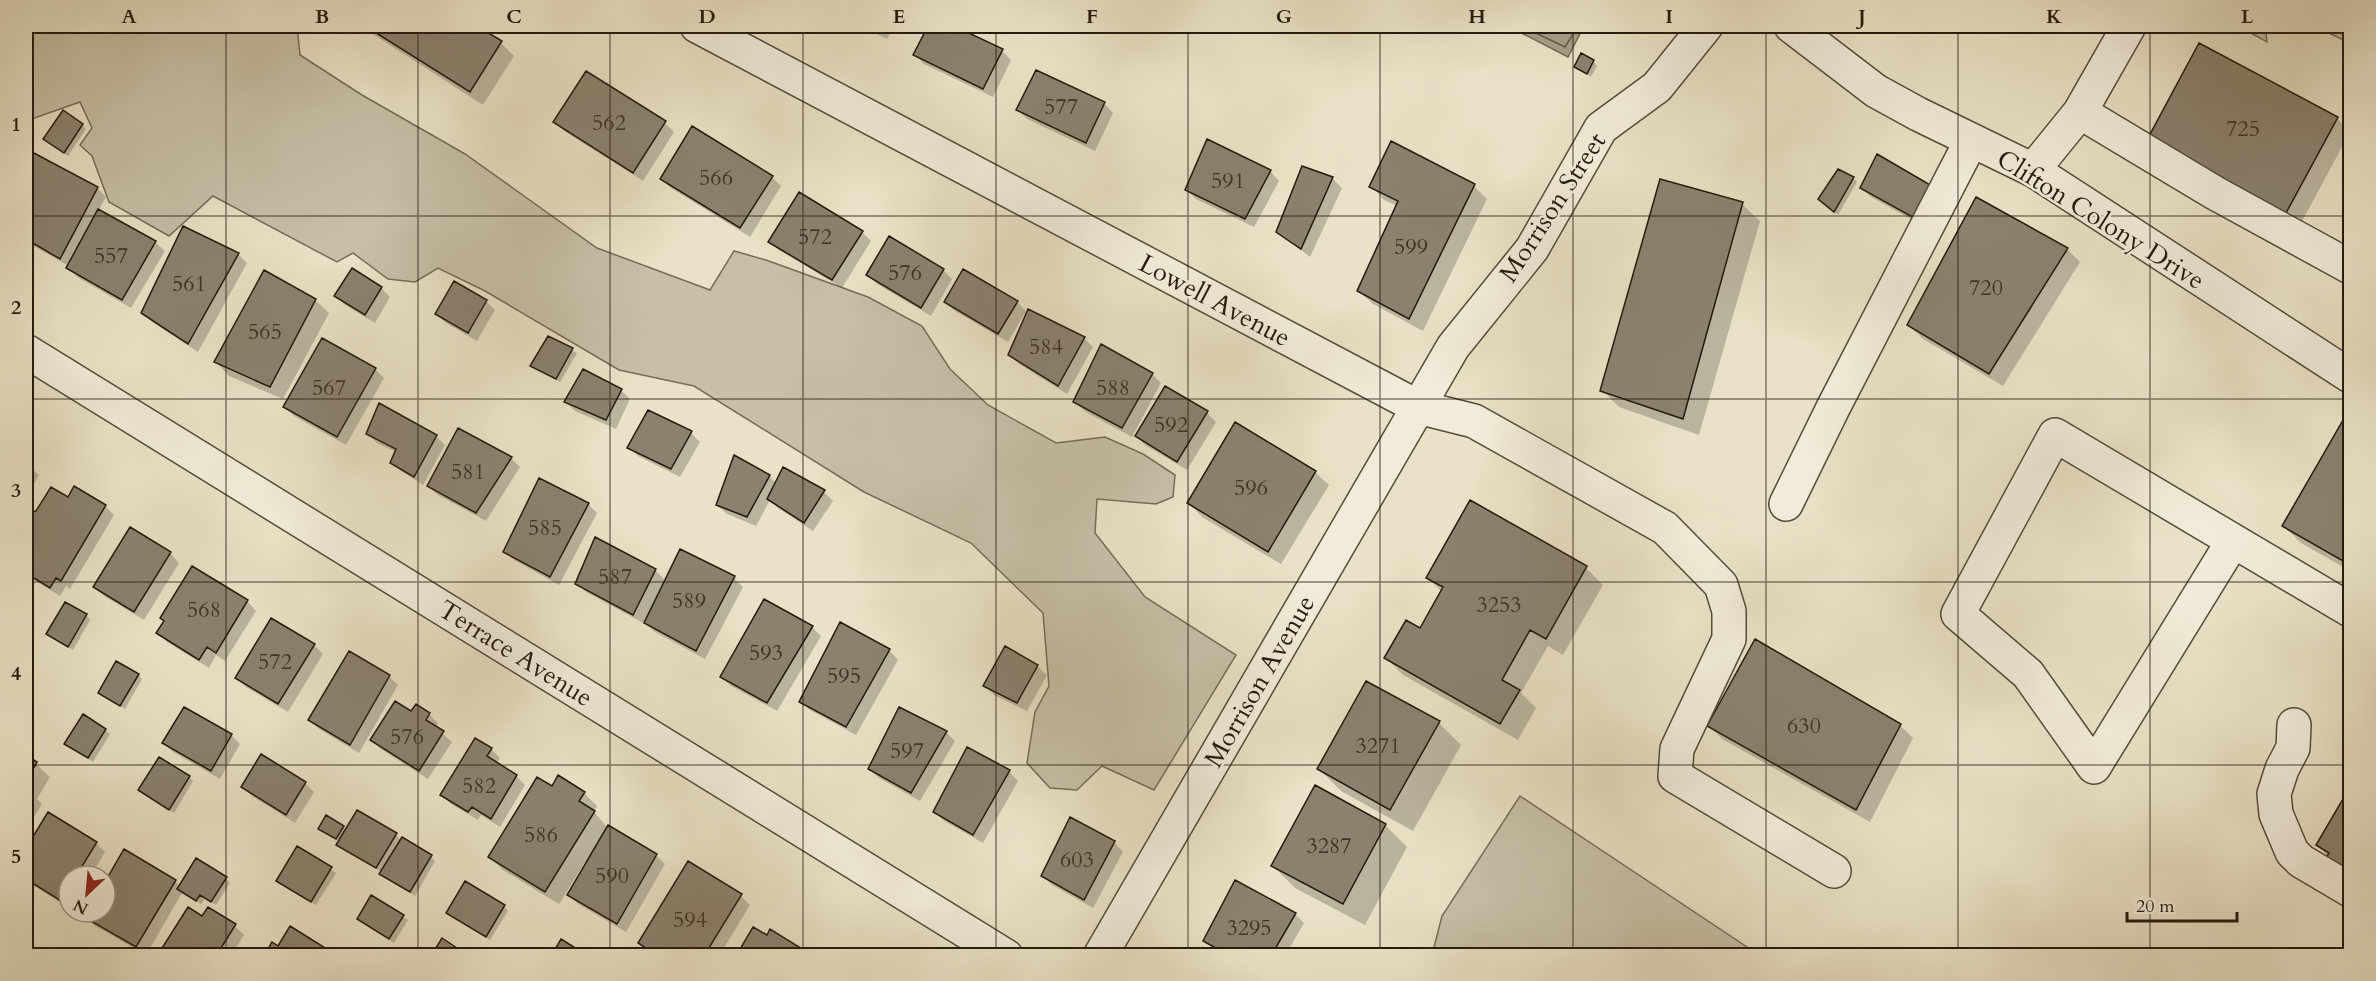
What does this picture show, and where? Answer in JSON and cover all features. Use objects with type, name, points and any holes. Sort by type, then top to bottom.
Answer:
[{"type":"street","name":"Lowell Avenue","points":[[697,26],[1418,407],[1474,421],[1665,528],[1721,585],[1729,611],[1729,639],[1677,749],[1675,776],[1834,871]]},
{"type":"street","name":"Morrison Street","points":[[1418,407],[1453,347],[1532,249],[1601,128],[1657,87],[1706,26]]},
{"type":"street","name":"Clifton Colony Drive","points":[[1791,26],[1876,91],[1971,141],[2033,170],[2350,376]]},
{"type":"street","points":[[2033,170],[2080,112],[2129,26]]},
{"type":"street","points":[[2080,112],[2215,193],[2350,267]]},
{"type":"street","points":[[1786,504],[1971,141]]},
{"type":"street","name":"Terrace Avenue","points":[[26,351],[1006,956]]},
{"type":"street","name":"Morrison Avenue","points":[[1100,956],[1418,407]]},
{"type":"street","points":[[2233,541],[2094,767],[2028,674],[1958,614],[2055,435],[2350,610]]},
{"type":"street","points":[[2294,725],[2293,748],[2282,769],[2274,794],[2276,814],[2292,852],[2301,861],[2350,890]]},
{"type":"shaded area","points":[[26,26],[297,26],[300,55],[362,95],[465,154],[597,248],[710,290],[734,251],[766,260],[868,297],[922,326],[950,369],[988,405],[1056,443],[1105,437],[1143,454],[1175,475],[1173,497],[1156,504],[1097,499],[1095,533],[1145,597],[1236,655],[1154,790],[1102,766],[1077,790],[1050,788],[1027,763],[1035,712],[1049,686],[1043,613],[971,543],[864,492],[694,386],[619,370],[485,291],[438,268],[415,282],[388,279],[353,253],[337,262],[213,196],[169,236],[109,202],[92,156],[80,145],[92,128],[80,102],[26,121]]},
{"type":"shaded area","points":[[2238,26],[2265,26],[2267,42]]},
{"type":"shaded area","points":[[2314,26],[2350,26],[2350,43]]},
{"type":"shaded area","points":[[1520,796],[1759,955],[1432,955],[1442,916]]},
{"type":"water","points":[[1508,26],[1584,26],[1568,57]]},
{"type":"building","points":[[365,26],[477,26],[502,41],[470,92]]},
{"type":"building","points":[[867,26],[881,26],[878,31]]},
{"type":"building","points":[[928,26],[954,26],[1003,49],[983,89],[913,55]]},
{"type":"building","points":[[2199,43],[2338,117],[2286,213],[2148,138]]},
{"type":"building","points":[[1581,53],[1594,60],[1587,74],[1574,67]]},
{"type":"building","points":[[1036,70],[1105,102],[1086,143],[1016,110]]},
{"type":"building","points":[[586,71],[666,121],[633,173],[553,122]]},
{"type":"building","points":[[63,110],[83,124],[64,153],[43,139]]},
{"type":"building","points":[[692,126],[773,176],[740,228],[660,179]]},
{"type":"building","points":[[1207,139],[1271,170],[1245,219],[1185,190]]},
{"type":"building","points":[[1391,141],[1475,184],[1409,319],[1357,291],[1398,201],[1369,187]]},
{"type":"building","points":[[32,152],[98,187],[60,259],[26,239],[26,164]]},
{"type":"building","points":[[1877,154],[1932,186],[1916,219],[1860,188]]},
{"type":"building","points":[[1302,166],[1333,177],[1301,249],[1276,232]]},
{"type":"building","points":[[1838,169],[1854,177],[1834,212],[1818,199]]},
{"type":"building","points":[[1660,179],[1743,202],[1683,419],[1600,391]]},
{"type":"building","points":[[799,192],[863,231],[832,280],[768,242]]},
{"type":"building","points":[[1976,197],[2068,248],[1989,374],[1907,325]]},
{"type":"building","points":[[98,209],[156,241],[122,300],[66,268]]},
{"type":"building","points":[[183,226],[239,253],[188,344],[141,313]]},
{"type":"building","points":[[889,236],[944,269],[921,308],[866,275]]},
{"type":"building","points":[[352,268],[382,287],[365,315],[334,296]]},
{"type":"building","points":[[963,269],[1018,301],[998,334],[944,302]]},
{"type":"building","points":[[264,270],[316,299],[270,387],[214,362]]},
{"type":"building","points":[[454,281],[487,300],[468,333],[435,314]]},
{"type":"building","points":[[1028,309],[1085,337],[1058,386],[1008,355]]},
{"type":"building","points":[[548,336],[573,348],[556,379],[530,366]]},
{"type":"building","points":[[322,338],[376,368],[337,437],[283,407]]},
{"type":"building","points":[[1101,344],[1153,373],[1122,428],[1073,402]]},
{"type":"building","points":[[583,369],[622,389],[606,420],[564,402]]},
{"type":"building","points":[[1165,386],[1208,411],[1177,462],[1135,436]]},
{"type":"building","points":[[379,403],[437,435],[414,477],[390,463],[396,449],[366,434]]},
{"type":"building","points":[[2350,408],[2350,565],[2282,526]]},
{"type":"building","points":[[648,410],[692,431],[671,469],[627,448]]},
{"type":"building","points":[[1235,422],[1316,471],[1268,552],[1187,503]]},
{"type":"building","points":[[458,428],[512,457],[476,513],[427,486]]},
{"type":"building","points":[[734,455],[770,475],[747,517],[716,505]]},
{"type":"building","points":[[26,461],[31,465],[26,474]]},
{"type":"building","points":[[783,467],[825,490],[804,523],[767,499]]},
{"type":"building","points":[[539,478],[589,503],[550,577],[503,552]]},
{"type":"building","points":[[74,486],[106,505],[61,581],[56,578],[50,588],[26,573],[26,519],[30,512],[36,511],[51,487],[68,497]]},
{"type":"building","points":[[1470,500],[1587,566],[1546,639],[1530,630],[1502,680],[1520,690],[1500,724],[1384,658],[1406,620],[1420,628],[1443,587],[1426,578]]},
{"type":"building","points":[[130,527],[171,552],[134,612],[93,587]]},
{"type":"building","points":[[595,537],[656,569],[633,615],[575,584]]},
{"type":"building","points":[[680,549],[735,576],[696,651],[644,623]]},
{"type":"building","points":[[192,566],[248,600],[216,653],[207,647],[199,660],[156,633],[164,621],[160,618]]},
{"type":"building","points":[[764,599],[813,626],[767,703],[720,677]]},
{"type":"building","points":[[65,602],[87,614],[68,647],[46,634]]},
{"type":"building","points":[[271,618],[315,644],[278,704],[235,678]]},
{"type":"building","points":[[840,622],[890,649],[846,727],[799,702]]},
{"type":"building","points":[[1755,639],[1901,724],[1856,810],[1707,726]]},
{"type":"building","points":[[1005,646],[1038,665],[1017,703],[983,686]]},
{"type":"building","points":[[349,651],[390,675],[350,745],[308,720]]},
{"type":"building","points":[[116,661],[139,674],[120,706],[98,693]]},
{"type":"building","points":[[1366,681],[1440,721],[1390,810],[1317,769]]},
{"type":"building","points":[[395,701],[411,711],[416,704],[430,713],[426,720],[444,731],[419,771],[370,740]]},
{"type":"building","points":[[184,707],[232,734],[211,771],[162,743]]},
{"type":"building","points":[[899,707],[947,731],[911,793],[868,769]]},
{"type":"building","points":[[83,714],[106,729],[88,758],[64,744]]},
{"type":"building","points":[[475,738],[492,748],[487,756],[517,775],[491,819],[472,807],[468,812],[440,795]]},
{"type":"building","points":[[967,747],[1010,770],[973,835],[933,812]]},
{"type":"building","points":[[261,754],[306,782],[286,815],[241,787]]},
{"type":"building","points":[[26,755],[37,762],[26,782]]},
{"type":"building","points":[[159,757],[190,776],[169,810],[138,790]]},
{"type":"building","points":[[558,775],[585,792],[579,801],[595,811],[545,892],[488,857],[537,777],[552,786]]},
{"type":"building","points":[[1315,785],[1386,824],[1343,904],[1271,866]]},
{"type":"building","points":[[2350,787],[2350,879],[2323,863],[2329,853],[2316,845]]},
{"type":"building","points":[[357,810],[397,833],[376,868],[336,845]]},
{"type":"building","points":[[48,812],[97,842],[83,864],[57,864],[57,898],[26,879],[26,848]]},
{"type":"building","points":[[326,815],[344,826],[336,839],[318,829]]},
{"type":"building","points":[[1070,817],[1115,841],[1084,900],[1041,876]]},
{"type":"building","points":[[608,825],[657,854],[617,924],[567,895]]},
{"type":"building","points":[[402,837],[432,855],[410,892],[379,874]]},
{"type":"building","points":[[297,846],[332,867],[311,902],[276,881]]},
{"type":"building","points":[[124,849],[176,880],[136,947],[96,924],[117,924],[115,864]]},
{"type":"building","points":[[196,858],[227,877],[211,902],[200,895],[196,901],[177,889]]},
{"type":"building","points":[[688,861],[742,894],[704,956],[658,956],[638,943]]},
{"type":"building","points":[[1235,880],[1296,913],[1271,956],[1230,956],[1203,941]]},
{"type":"building","points":[[465,881],[505,905],[486,937],[446,913]]},
{"type":"building","points":[[371,895],[404,915],[389,939],[357,919]]},
{"type":"building","points":[[188,907],[202,916],[208,907],[236,924],[216,956],[157,956]]},
{"type":"building","points":[[290,926],[330,951],[327,956],[264,956],[272,942],[278,946]]},
{"type":"building","points":[[753,927],[767,935],[770,929],[812,955],[736,956]]},
{"type":"building","points":[[442,938],[469,956],[431,956]]},
{"type":"building","points":[[561,939],[588,956],[551,956]]}]
